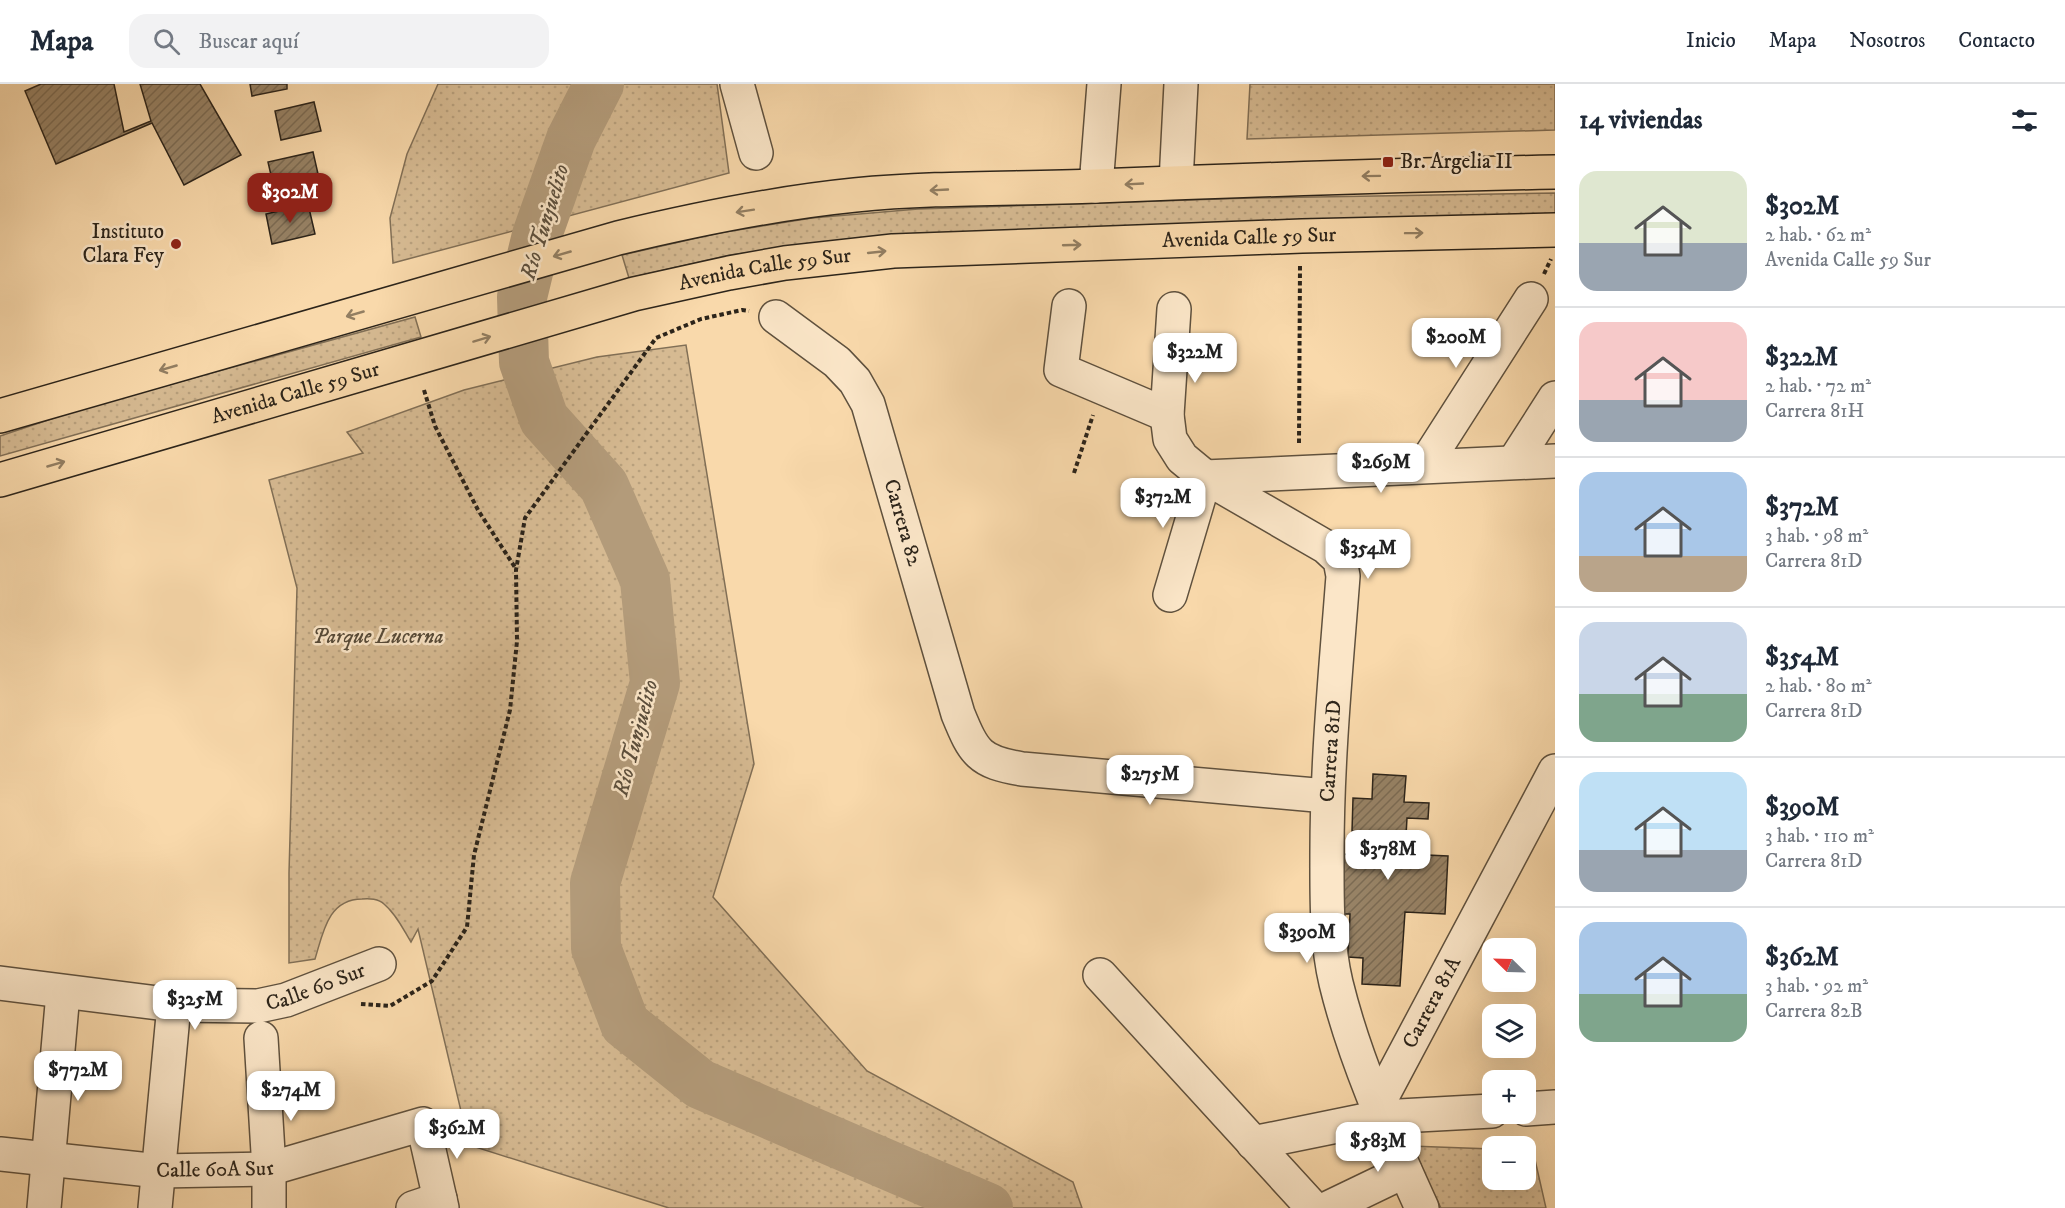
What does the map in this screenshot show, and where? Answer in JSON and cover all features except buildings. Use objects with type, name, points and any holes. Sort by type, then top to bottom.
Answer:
[{"type":"main road","points":[[0,416],[618,238],[734,212],[856,195],[958,189],[1555,172]]},
{"type":"main road","name":"Avenida Calle 59 Sur","points":[[0,480],[634,294],[762,267],[837,256],[893,251],[1302,236],[1555,230]]},
{"type":"street","points":[[737,84],[756,153]]},
{"type":"street","points":[[1096,186],[1104,84]]},
{"type":"street","points":[[1176,182],[1181,84]]},
{"type":"street","points":[[1424,466],[1531,299]]},
{"type":"street","points":[[1069,306],[1061,370],[1167,415]]},
{"type":"street","points":[[1174,309],[1167,415],[1170,439],[1182,458],[1199,473],[1298,474],[1555,460]]},
{"type":"street","name":"Carrera 82","points":[[776,317],[837,362],[855,381],[868,404],[958,714],[970,744],[986,759],[999,765],[1022,769],[1327,796]]},
{"type":"street","points":[[1514,462],[1555,398]]},
{"type":"street","points":[[1170,595],[1199,473]]},
{"type":"street","name":"Carrera 81D","points":[[1199,473],[1326,547],[1340,560],[1343,576],[1327,796],[1327,896],[1330,939],[1336,982],[1346,1019],[1379,1111],[1422,1208]]},
{"type":"street","name":"Carrera 81A","points":[[1379,1111],[1555,771]]},
{"type":"street","name":"Calle 60 Sur","points":[[0,983],[63,993],[174,1005],[258,1006],[286,1000],[379,964]]},
{"type":"street","points":[[1100,975],[1313,1208]]},
{"type":"street","points":[[44,1208],[63,993]]},
{"type":"street","points":[[155,1208],[174,1005]]},
{"type":"street","points":[[261,1038],[269,1169],[269,1208]]},
{"type":"street","points":[[1536,1108],[1555,1107]]},
{"type":"street","points":[[1253,1143],[1379,1111],[1482,1111]]},
{"type":"street","name":"Calle 60A Sur","points":[[0,1154],[159,1171],[269,1169],[423,1124],[432,1205]]},
{"type":"street","points":[[1328,1208],[1406,1171]]},
{"type":"path","points":[[1298,474],[1302,236]]},
{"type":"path","points":[[1537,263],[1555,262]]},
{"type":"path","points":[[1300,268],[1312,268]]},
{"type":"path","points":[[355,1004],[390,1006],[432,981],[467,927],[474,855],[510,710],[517,641],[516,570],[525,518],[656,338],[701,319],[742,310],[776,317]]},
{"type":"path","points":[[1074,473],[1101,388]]},
{"type":"path","points":[[424,390],[435,426],[467,489],[516,570]]},
{"type":"green space","points":[[438,84],[717,84],[729,173],[393,263],[390,218],[407,154]]},
{"type":"green space","points":[[1250,84],[1555,84],[1555,130],[1247,139]]},
{"type":"green space","points":[[1555,193],[1555,215],[919,233],[730,255],[629,278],[622,255],[719,233],[812,218],[918,209],[1250,198]]},
{"type":"green space","points":[[415,317],[421,337],[0,456],[0,436],[81,409]]},
{"type":"green space","name":"Parque Lucerna","points":[[686,345],[754,764],[713,897],[867,1071],[1073,1182],[1082,1208],[669,1208],[469,1145],[418,929],[411,942],[396,917],[382,902],[365,899],[341,905],[334,911],[324,929],[315,959],[289,963],[289,873],[297,588],[269,480],[363,453],[347,432],[464,390],[597,357]]},
{"type":"green space","points":[[1410,1146],[1482,1149],[1482,1190],[1536,1190],[1536,1164],[1546,1208],[1441,1208]]},
{"type":"waterway","name":"Río Tunjuelito","points":[[599,84],[571,139],[537,235],[522,297],[524,362],[544,419],[604,486],[645,580],[655,683],[595,883],[596,948],[625,1024],[700,1084],[988,1208]]},
{"type":"place","name":"Br. Argelia II","points":[[1388,162]]},
{"type":"place","name":"Instituto Clara Fey","points":[[176,244]]}]
